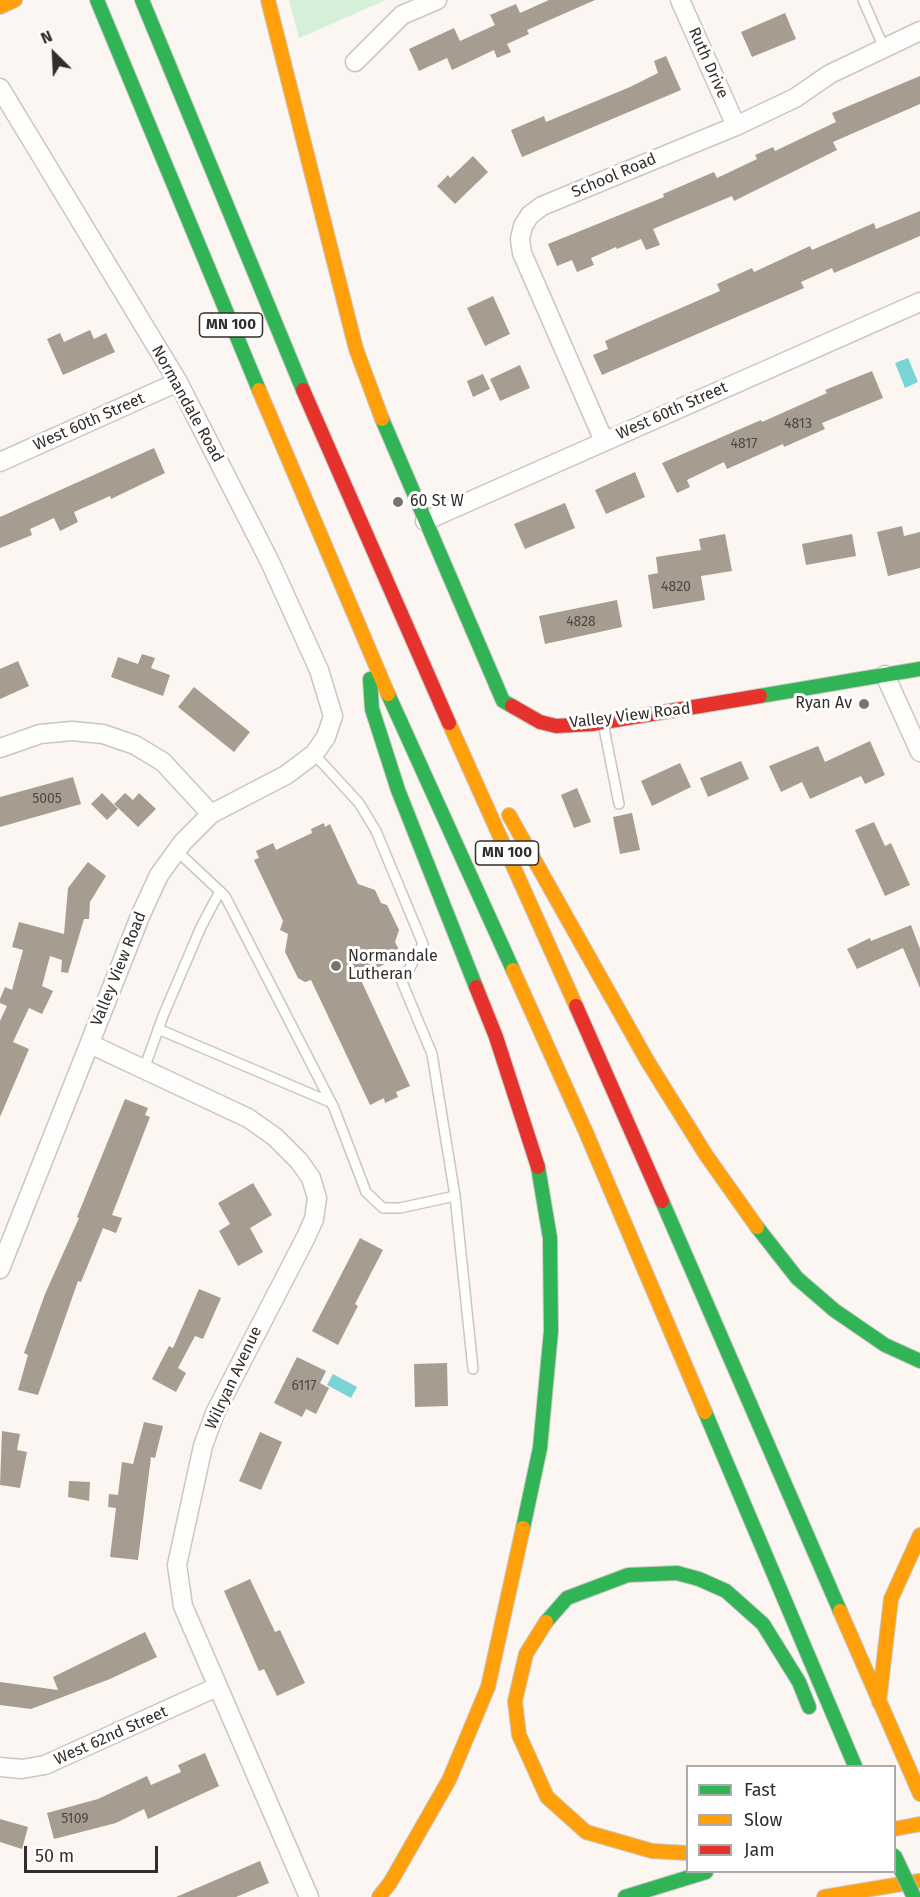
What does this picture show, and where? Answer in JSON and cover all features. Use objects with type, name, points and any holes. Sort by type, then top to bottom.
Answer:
[{"type":"main road","points":[[0,7],[15,0]]},
{"type":"main road","name":"MN 100","points":[[97,0],[367,649],[585,1130],[854,1765]]},
{"type":"main road","name":"MN 100","points":[[142,0],[340,479],[415,651],[599,1057],[920,1794]]},
{"type":"main road","points":[[268,0],[356,349],[425,521]]},
{"type":"main road","name":"Valley View Road","points":[[425,521],[503,701],[540,722],[556,726],[603,723],[920,669]]},
{"type":"main road","points":[[367,649],[372,709],[398,790],[496,1037],[536,1158],[550,1238],[551,1309],[540,1448],[488,1687],[449,1780],[390,1883],[379,1897]]},
{"type":"main road","points":[[415,651],[492,786]]},
{"type":"main road","points":[[504,806],[648,1062],[706,1155],[746,1213],[797,1278],[834,1310],[885,1345],[920,1361]]},
{"type":"main road","points":[[879,1703],[891,1599],[903,1568],[920,1535]]},
{"type":"main road","points":[[686,1853],[652,1851],[585,1832],[547,1797],[538,1782],[519,1735],[515,1701],[521,1673],[535,1637],[567,1598],[605,1581],[657,1572],[677,1573],[699,1579],[726,1591],[763,1624],[799,1682],[814,1720]]},
{"type":"main road","points":[[829,1738],[849,1765]]},
{"type":"main road","points":[[896,1829],[920,1824]]},
{"type":"main road","points":[[896,1859],[914,1897]]},
{"type":"main road","points":[[625,1897],[703,1873]]},
{"type":"main road","points":[[824,1897],[920,1883]]},
{"type":"main road","points":[[884,1897],[920,1883]]},
{"type":"street","points":[[355,63],[402,15],[436,0]]},
{"type":"street","name":"Ruth Drive","points":[[680,0],[736,126]]},
{"type":"street","name":"School Road","points":[[604,441],[522,253],[520,240],[523,226],[530,215],[542,206],[736,126],[795,98],[830,74],[920,31]]},
{"type":"street","name":"Normandale Road","points":[[0,88],[178,382],[270,562],[319,670],[333,716],[326,737]]},
{"type":"street","name":"West 60th Street","points":[[425,521],[920,302]]},
{"type":"street","name":"West 60th Street","points":[[0,462],[178,382]]},
{"type":"street","points":[[885,675],[920,752]]},
{"type":"street","points":[[0,748],[40,734],[72,731],[103,734],[135,745],[163,762],[211,814]]},
{"type":"street","name":"Valley View Road","points":[[0,1269],[7,1234],[90,1044],[141,914],[159,875],[177,850],[211,814],[286,775],[314,754],[326,737]]},
{"type":"street","name":"Wilryan Avenue","points":[[90,1044],[248,1118],[275,1137],[311,1178],[317,1198],[314,1219],[306,1237],[215,1413],[203,1446],[177,1565],[183,1606],[309,1897]]},
{"type":"street","name":"West 62nd Street","points":[[0,1767],[22,1769],[45,1765],[217,1687]]},
{"type":"lane","points":[[863,0],[884,48]]},
{"type":"lane","points":[[603,723],[619,804]]},
{"type":"lane","points":[[314,754],[359,803],[376,831],[423,944],[402,982],[432,1054],[455,1196],[474,1369]]},
{"type":"lane","points":[[177,850],[220,891],[283,1007],[330,1102],[366,1192],[383,1208],[400,1208],[455,1196]]},
{"type":"lane","points":[[144,1070],[158,1029],[201,927],[220,891]]},
{"type":"lane","points":[[158,1029],[330,1102]]},
{"type":"green space","points":[[289,0],[386,0],[299,38]]},
{"type":"water","points":[[908,358],[918,382],[905,388],[895,363]]},
{"type":"water","points":[[333,1374],[357,1387],[351,1398],[327,1385]]},
{"type":"building","points":[[549,0],[595,0],[527,30],[529,34],[507,44],[511,52],[497,58],[494,50],[452,70],[447,58],[419,71],[409,49],[454,28],[460,41],[495,25],[490,15],[516,4],[520,13]]},
{"type":"building","points":[[785,13],[796,39],[752,57],[741,32]]},
{"type":"building","points":[[666,56],[681,90],[522,157],[511,130],[544,116],[546,122],[630,87],[658,73],[654,61]]},
{"type":"building","points":[[920,76],[920,104],[833,142],[837,150],[734,201],[732,196],[653,229],[660,245],[646,250],[641,239],[617,249],[616,247],[591,258],[594,265],[577,272],[572,260],[557,266],[548,244],[664,197],[663,194],[714,172],[717,178],[757,159],[755,155],[773,147],[775,151],[836,122],[832,113]]},
{"type":"building","points":[[473,156],[488,172],[455,204],[437,186],[448,175],[450,178]]},
{"type":"building","points":[[920,211],[920,236],[834,273],[832,268],[801,282],[804,288],[602,375],[593,355],[608,349],[605,341],[720,291],[717,284],[752,268],[754,272],[810,246],[812,250],[874,223],[876,229]]},
{"type":"building","points":[[493,296],[510,334],[485,346],[467,308]]},
{"type":"building","points":[[90,330],[94,339],[106,333],[115,352],[63,375],[47,339],[60,333],[64,342]]},
{"type":"building","points":[[520,365],[530,388],[500,401],[490,379]]},
{"type":"building","points":[[872,371],[883,398],[822,423],[825,429],[784,447],[783,444],[727,469],[724,462],[687,480],[690,487],[677,493],[662,463],[761,420],[762,422],[827,393],[825,390]]},
{"type":"building","points":[[483,374],[490,389],[473,397],[467,381]]},
{"type":"building","points":[[154,448],[165,473],[111,499],[110,496],[74,512],[78,522],[60,531],[54,518],[30,529],[32,535],[0,548],[0,517]]},
{"type":"building","points":[[635,472],[645,497],[606,514],[595,490]]},
{"type":"building","points":[[565,503],[575,528],[525,549],[514,524]]},
{"type":"building","points":[[902,526],[904,536],[920,532],[920,568],[888,576],[877,532]]},
{"type":"building","points":[[725,534],[732,571],[701,576],[705,600],[653,609],[648,575],[658,573],[656,557],[701,550],[699,539]]},
{"type":"building","points":[[852,534],[856,556],[806,565],[802,544]]},
{"type":"building","points":[[617,600],[622,627],[545,644],[539,616]]},
{"type":"building","points":[[142,654],[155,658],[151,668],[170,675],[163,696],[111,677],[118,657],[138,664]]},
{"type":"building","points":[[18,661],[29,686],[0,699],[0,669]]},
{"type":"building","points":[[194,687],[250,732],[234,752],[178,707]]},
{"type":"building","points":[[870,741],[885,775],[865,784],[861,776],[810,799],[802,782],[781,792],[769,766],[818,746],[825,762]]},
{"type":"building","points":[[741,761],[749,779],[708,797],[700,778]]},
{"type":"building","points":[[680,763],[691,787],[652,806],[641,781]]},
{"type":"building","points":[[73,777],[81,804],[0,827],[0,797]]},
{"type":"building","points":[[577,788],[591,822],[574,828],[561,795]]},
{"type":"building","points":[[102,793],[118,809],[107,820],[91,804]]},
{"type":"building","points":[[125,793],[133,800],[139,793],[156,809],[138,827],[114,804]]},
{"type":"building","points":[[632,813],[640,850],[620,854],[613,817]]},
{"type":"building","points":[[874,822],[885,846],[891,843],[910,885],[885,896],[855,830]]},
{"type":"building","name":"Normandale Lutheran","points":[[324,823],[325,827],[330,824],[358,884],[375,890],[381,903],[387,905],[399,930],[395,942],[402,956],[359,976],[410,1086],[396,1092],[398,1097],[385,1103],[384,1098],[370,1105],[311,980],[305,982],[298,978],[285,952],[288,934],[280,930],[283,921],[254,860],[259,858],[256,851],[273,843],[276,850],[312,833],[311,829]]},
{"type":"building","points":[[88,862],[106,876],[90,902],[89,919],[84,919],[68,973],[61,972],[62,960],[50,956],[42,986],[53,991],[42,1014],[29,1008],[13,1042],[29,1049],[0,1117],[0,1021],[7,1006],[0,1003],[0,999],[5,987],[12,990],[23,950],[12,947],[19,922],[64,934],[68,888]]},
{"type":"building","points":[[911,925],[920,949],[920,988],[903,948],[857,969],[847,949],[870,938],[871,941]]},
{"type":"building","points":[[125,1099],[148,1108],[145,1115],[150,1117],[112,1215],[122,1218],[116,1233],[103,1228],[81,1282],[78,1281],[38,1395],[18,1390],[28,1355],[24,1353],[45,1294],[79,1218],[77,1217]]},
{"type":"building","points":[[253,1183],[272,1215],[250,1228],[263,1252],[238,1266],[219,1231],[230,1224],[218,1203]]},
{"type":"building","points":[[360,1238],[383,1250],[355,1304],[358,1306],[338,1345],[312,1331]]},
{"type":"building","points":[[199,1289],[221,1298],[203,1339],[195,1336],[178,1368],[186,1373],[176,1392],[152,1379],[169,1346],[173,1348]]},
{"type":"building","points":[[297,1357],[326,1371],[320,1383],[329,1388],[316,1414],[306,1409],[302,1417],[274,1403]]},
{"type":"building","points":[[447,1363],[448,1406],[415,1407],[414,1364]]},
{"type":"building","points":[[144,1422],[163,1426],[155,1458],[151,1457],[138,1560],[110,1557],[116,1508],[108,1507],[109,1494],[118,1495],[122,1462],[133,1464]]},
{"type":"building","points":[[2,1431],[20,1434],[17,1450],[27,1452],[20,1488],[0,1485]]},
{"type":"building","points":[[260,1432],[282,1442],[261,1490],[239,1481]]},
{"type":"building","points":[[69,1481],[90,1482],[89,1501],[68,1497]]},
{"type":"building","points":[[250,1579],[275,1632],[280,1630],[305,1683],[277,1696],[264,1669],[259,1671],[224,1591]]},
{"type":"building","points":[[145,1632],[157,1657],[110,1679],[31,1709],[0,1705],[0,1682],[58,1690],[53,1677]]},
{"type":"building","points":[[205,1753],[219,1786],[148,1819],[144,1809],[116,1823],[54,1839],[47,1813],[98,1799],[147,1776],[151,1785],[181,1772],[178,1765]]},
{"type":"building","points":[[0,1819],[28,1827],[22,1849],[0,1842]]},
{"type":"building","points":[[260,1861],[269,1883],[236,1897],[176,1897]]},
{"type":"traffic: fast","points":[[97,0],[259,390]]},
{"type":"traffic: fast","points":[[142,0],[303,390]]},
{"type":"traffic: fast","points":[[382,419],[503,701],[512,706]]},
{"type":"traffic: fast","points":[[760,696],[920,669]]},
{"type":"traffic: fast","points":[[370,679],[372,709],[398,790],[476,987]]},
{"type":"traffic: fast","points":[[388,694],[513,970]]},
{"type":"traffic: fast","points":[[523,1528],[540,1448],[551,1331],[550,1238],[538,1167]]},
{"type":"traffic: fast","points":[[662,1201],[840,1611]]},
{"type":"traffic: fast","points":[[757,1227],[797,1278],[834,1310],[885,1345],[920,1361]]},
{"type":"traffic: fast","points":[[705,1412],[855,1765]]},
{"type":"traffic: fast","points":[[546,1622],[567,1598],[628,1575],[677,1573],[699,1579],[726,1591],[763,1624],[799,1682],[809,1707]]},
{"type":"traffic: fast","points":[[896,1859],[914,1897]]},
{"type":"traffic: fast","points":[[625,1897],[703,1873]]},
{"type":"traffic: slow","points":[[0,7],[15,0]]},
{"type":"traffic: slow","points":[[268,0],[356,349],[382,419]]},
{"type":"traffic: slow","points":[[259,390],[388,694]]},
{"type":"traffic: slow","points":[[449,723],[576,1006]]},
{"type":"traffic: slow","points":[[509,815],[648,1062],[706,1155],[757,1227]]},
{"type":"traffic: slow","points":[[513,970],[585,1130],[705,1412]]},
{"type":"traffic: slow","points":[[379,1897],[390,1883],[449,1780],[488,1687],[523,1528]]},
{"type":"traffic: slow","points":[[879,1702],[891,1599],[920,1535]]},
{"type":"traffic: slow","points":[[840,1611],[920,1794]]},
{"type":"traffic: slow","points":[[546,1622],[526,1654],[515,1701],[519,1735],[547,1797],[586,1832],[652,1851],[686,1853]]},
{"type":"traffic: slow","points":[[896,1829],[920,1824]]},
{"type":"traffic: slow","points":[[824,1897],[920,1881]]},
{"type":"traffic: jam","points":[[303,390],[449,723]]},
{"type":"traffic: jam","points":[[512,706],[540,722],[556,726],[592,724],[760,696]]},
{"type":"traffic: jam","points":[[476,987],[496,1037],[538,1167]]},
{"type":"traffic: jam","points":[[576,1006],[662,1201]]},
{"type":"place","name":"60 St W","points":[[398,502]]},
{"type":"place","name":"Ryan Av","points":[[864,704]]},
{"type":"place","name":"Normandale Lutheran","points":[[336,966]]}]
